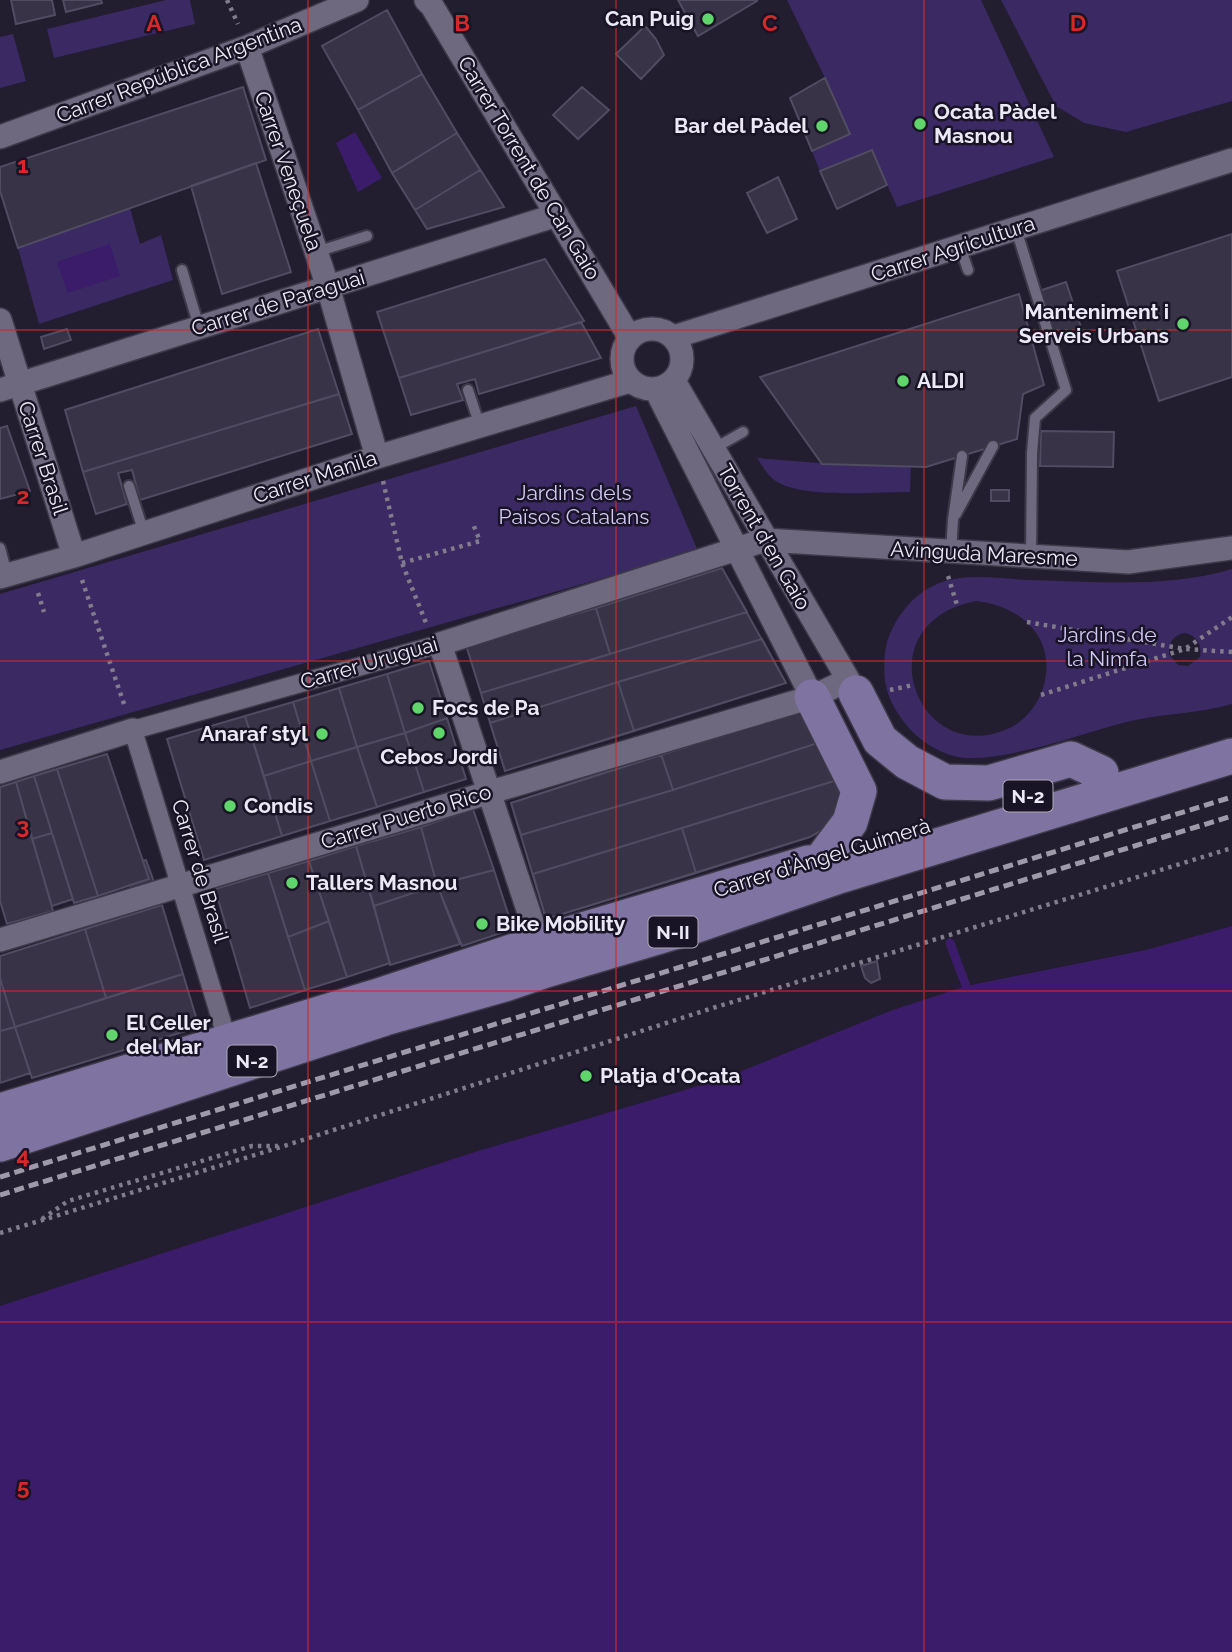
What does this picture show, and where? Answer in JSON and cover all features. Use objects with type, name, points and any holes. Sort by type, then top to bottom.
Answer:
[{"type":"main road","points":[[852,686],[880,740],[907,762],[945,782],[989,783],[1071,759],[1101,773]]},
{"type":"main road","points":[[813,697],[859,791],[850,822],[823,858]]},
{"type":"main road","name":"Carrer d'Àngel Guimerà","points":[[2,1116],[539,943],[1232,731]]},
{"type":"main road","name":"Carrer d'Àngel Guimerà","points":[[505,984],[694,926],[839,876],[1232,756]]},
{"type":"main road","name":"N-2","points":[[0,1144],[385,1018],[505,984]]},
{"type":"main road","points":[[2,1116],[242,1065]]},
{"type":"street","name":"Carrer República Argentina","points":[[0,138],[247,47],[356,0]]},
{"type":"street","name":"Carrer Torrent de Can Gaio","points":[[426,0],[630,338]]},
{"type":"street","name":"Carrer Veneçuela","points":[[247,47],[316,252],[377,457]]},
{"type":"street","name":"Carrer Agricultura","points":[[674,337],[1232,160]]},
{"type":"street","name":"Carrer de Paraguai","points":[[10,387],[557,215]]},
{"type":"street","name":"Carrer Brasil","points":[[0,320],[10,387],[74,556]]},
{"type":"street","points":[[644,329],[660,329],[674,337],[682,351],[682,367],[665,385],[630,381],[622,367],[622,351],[630,338],[644,329]]},
{"type":"street","name":"Carrer Manila","points":[[4,575],[74,556],[377,457],[630,381]]},
{"type":"street","name":"Torrent d'en Gaio","points":[[665,385],[713,449],[852,686]]},
{"type":"street","name":"Torrent d'en Gaio","points":[[665,385],[736,550],[813,697]]},
{"type":"street","name":"Avinguda Maresme","points":[[736,550],[765,540],[1128,562],[1232,548]]},
{"type":"street","name":"Carrer Uruguai","points":[[0,772],[133,730],[440,644],[736,550]]},
{"type":"street","points":[[440,644],[539,943]]},
{"type":"street","name":"Carrer Puerto Rico","points":[[0,940],[180,884],[852,686]]},
{"type":"street","name":"Carrer de Brasil","points":[[133,730],[223,1026]]},
{"type":"lane","points":[[1016,229],[1066,390],[1035,418],[1031,558]]},
{"type":"lane","points":[[316,252],[367,236]]},
{"type":"lane","points":[[960,247],[968,270]]},
{"type":"lane","points":[[182,270],[199,327]]},
{"type":"lane","points":[[468,390],[480,426]]},
{"type":"lane","points":[[713,449],[743,432]]},
{"type":"lane","points":[[953,520],[993,446]]},
{"type":"lane","points":[[951,552],[962,456]]},
{"type":"lane","points":[[129,486],[144,533]]},
{"type":"lane","points":[[0,548],[4,575]]},
{"type":"path","points":[[377,457],[402,563],[431,635],[440,644]]},
{"type":"path","points":[[402,563],[480,541],[473,524]]},
{"type":"path","points":[[74,556],[133,730]]},
{"type":"path","points":[[41,603],[44,612]]},
{"type":"path","points":[[1041,695],[1185,649],[1232,617]]},
{"type":"path","points":[[1027,622],[1185,649],[1232,652]]},
{"type":"path","points":[[0,1233],[1232,848]]},
{"type":"path","points":[[38,1222],[68,1201],[252,1146],[284,1146]]},
{"type":"green space","points":[[166,0],[190,0],[195,24],[54,58],[47,29]]},
{"type":"green space","name":"Ocata Pàdel Masnou","points":[[787,0],[981,0],[1054,157],[897,207],[872,150],[820,171],[790,98],[825,78]]},
{"type":"green space","points":[[1001,0],[1232,0],[1232,101],[1126,132],[1084,123],[1056,106]]},
{"type":"green space","points":[[13,34],[26,81],[0,88],[0,37]]},
{"type":"green space","points":[[130,208],[140,244],[161,235],[173,280],[39,324],[18,248]]},
{"type":"green space","name":"Jardins dels Països Catalans","points":[[636,406],[698,551],[0,750],[0,594]]},
{"type":"green space","points":[[757,458],[845,465],[911,466],[910,492],[842,493],[791,488],[772,478]]},
{"type":"green space","name":"Jardins de la Nimfa","points":[[1232,569],[1232,704],[1140,719],[1006,754],[967,758],[949,755],[924,741],[910,729],[893,706],[885,682],[887,643],[902,612],[918,595],[937,584],[972,577],[1133,582],[1208,575]],"holes":[[[976,601],[1008,610],[1032,628],[1041,640],[1046,670],[1040,695],[1023,719],[1005,730],[974,736],[947,728],[927,711],[915,687],[912,661],[920,636],[941,614]],[[1185,633],[1196,639],[1200,649],[1200,657],[1188,666],[1178,665],[1169,654],[1172,640]]]},
{"type":"shaded area","points":[[355,132],[382,178],[358,192],[336,143]]},
{"type":"shaded area","points":[[110,244],[120,276],[68,293],[57,262]]},
{"type":"shaded area","points":[[1232,926],[1232,1652],[0,1652],[0,1306],[478,1151],[722,1079],[890,1011],[966,986],[1146,950]]},
{"type":"building","points":[[11,0],[52,0],[55,15],[16,24]]},
{"type":"building","points":[[63,0],[101,0],[102,3],[66,12]]},
{"type":"building","name":"Can Puig","points":[[678,0],[757,0],[757,1],[698,36]]},
{"type":"building","points":[[387,10],[422,74],[358,110],[322,46]]},
{"type":"building","points":[[645,26],[664,55],[641,79],[616,54]]},
{"type":"building","points":[[422,74],[457,133],[392,173],[358,110]]},
{"type":"building","points":[[825,78],[850,134],[812,151],[790,98]]},
{"type":"building","points":[[243,87],[266,160],[18,248],[0,191],[0,167]]},
{"type":"building","points":[[582,87],[609,110],[578,139],[553,115]]},
{"type":"building","points":[[457,133],[504,207],[427,229],[392,173]]},
{"type":"building","points":[[457,133],[480,170],[415,210],[392,173]]},
{"type":"building","points":[[872,150],[887,185],[837,209],[820,171]]},
{"type":"building","points":[[256,163],[291,272],[222,294],[191,186]]},
{"type":"building","points":[[778,177],[797,219],[767,233],[747,193]]},
{"type":"building","name":"Manteniment i Serveis Urbans","points":[[1232,234],[1232,377],[1159,401],[1117,271]]},
{"type":"building","points":[[545,259],[584,321],[399,378],[377,312]]},
{"type":"building","points":[[1066,282],[1083,333],[1055,342],[1039,291]]},
{"type":"building","name":"ALDI","points":[[1019,294],[1044,385],[1023,394],[1017,439],[926,467],[822,464],[760,377]]},
{"type":"building","points":[[581,322],[601,358],[479,394],[475,379],[457,384],[463,400],[411,415],[399,378]]},
{"type":"building","points":[[67,329],[71,340],[44,349],[41,337]]},
{"type":"building","points":[[318,329],[339,394],[83,472],[65,410]]},
{"type":"building","points":[[339,394],[352,434],[140,500],[132,470],[118,473],[127,504],[96,514],[83,472]]},
{"type":"building","points":[[7,426],[30,491],[0,499],[0,428]]},
{"type":"building","points":[[1041,431],[1114,432],[1113,467],[1040,466]]},
{"type":"building","points":[[991,490],[1009,490],[1009,501],[991,501]]},
{"type":"building","points":[[722,568],[747,612],[610,654],[596,608]]},
{"type":"building","points":[[722,568],[786,683],[505,771],[466,645]]},
{"type":"building","points":[[596,608],[610,654],[481,693],[466,645]]},
{"type":"building","points":[[762,639],[786,683],[634,731],[618,682]]},
{"type":"building","points":[[429,661],[447,718],[405,733],[387,674]]},
{"type":"building","points":[[387,674],[405,733],[357,747],[339,688]]},
{"type":"building","points":[[618,682],[634,731],[505,771],[490,723]]},
{"type":"building","points":[[339,688],[357,747],[311,761],[293,702]]},
{"type":"building","points":[[293,702],[311,761],[264,776],[245,716]]},
{"type":"building","points":[[801,710],[818,743],[673,790],[661,754]]},
{"type":"building","points":[[801,710],[840,792],[838,807],[822,830],[810,837],[546,919],[511,803]]},
{"type":"building","name":"Condis","points":[[245,716],[282,836],[204,860],[167,739]]},
{"type":"building","points":[[447,718],[466,779],[424,792],[405,733]]},
{"type":"building","points":[[405,733],[424,792],[377,807],[357,747]]},
{"type":"building","points":[[357,747],[377,807],[330,821],[311,761]]},
{"type":"building","points":[[107,754],[149,879],[98,896],[57,769]]},
{"type":"building","points":[[661,754],[673,790],[521,835],[511,803]]},
{"type":"building","points":[[311,761],[330,821],[282,836],[264,776]]},
{"type":"building","points":[[57,769],[98,896],[74,903],[34,776]]},
{"type":"building","points":[[34,776],[52,833],[32,839],[16,782]]},
{"type":"building","points":[[837,780],[840,792],[838,807],[822,830],[810,837],[696,873],[682,828]]},
{"type":"building","points":[[16,782],[53,911],[7,924],[0,901],[0,787]]},
{"type":"building","points":[[473,809],[494,870],[437,885],[421,827]]},
{"type":"building","points":[[421,827],[437,885],[374,906],[356,846]]},
{"type":"building","points":[[682,828],[696,873],[546,919],[533,874]]},
{"type":"building","points":[[52,833],[73,899],[52,906],[32,839]]},
{"type":"building","points":[[356,846],[390,963],[347,977],[309,861]]},
{"type":"building","points":[[146,860],[154,882],[131,889],[130,885],[149,879],[143,861]]},
{"type":"building","points":[[309,861],[329,921],[288,937],[268,873]]},
{"type":"building","points":[[494,870],[513,929],[462,946],[437,885]]},
{"type":"building","points":[[268,873],[305,990],[250,1008],[215,889]]},
{"type":"building","points":[[437,885],[460,944],[390,965],[374,906]]},
{"type":"building","points":[[162,905],[183,974],[106,998],[85,929]]},
{"type":"building","points":[[329,921],[347,977],[305,990],[288,937]]},
{"type":"building","points":[[85,929],[106,998],[15,1027],[0,978],[0,956]]},
{"type":"building","points":[[877,961],[880,979],[871,983],[865,978],[861,966]]},
{"type":"building","points":[[183,974],[199,1027],[32,1078],[15,1027]]},
{"type":"building","points":[[0,978],[15,1027],[0,1031]]},
{"type":"building","points":[[15,1027],[30,1073],[0,1083],[0,1031]]},
{"type":"waterway","name":"Torrent d'en Gaio","points":[[950,943],[966,986]]},
{"type":"railway","points":[[0,1177],[1232,797]]},
{"type":"railway","points":[[0,1195],[1232,816]]},
{"type":"place","name":"Can Puig","points":[[708,19]]},
{"type":"place","name":"Ocata Pàdel Masnou","points":[[920,124]]},
{"type":"place","name":"Bar del Pàdel","points":[[822,126]]},
{"type":"place","name":"Manteniment i Serveis Urbans","points":[[1183,324]]},
{"type":"place","name":"ALDI","points":[[903,381]]},
{"type":"place","name":"Focs de Pa","points":[[418,708]]},
{"type":"place","name":"Cebos Jordi","points":[[439,733]]},
{"type":"place","name":"Anaraf styl","points":[[322,734]]},
{"type":"place","name":"Condis","points":[[230,806]]},
{"type":"place","name":"Tallers Masnou","points":[[292,883]]},
{"type":"place","name":"Bike Mobility","points":[[482,924]]},
{"type":"place","name":"El Celler del Mar","points":[[112,1035]]},
{"type":"place","name":"Platja d'Ocata","points":[[586,1076]]}]
